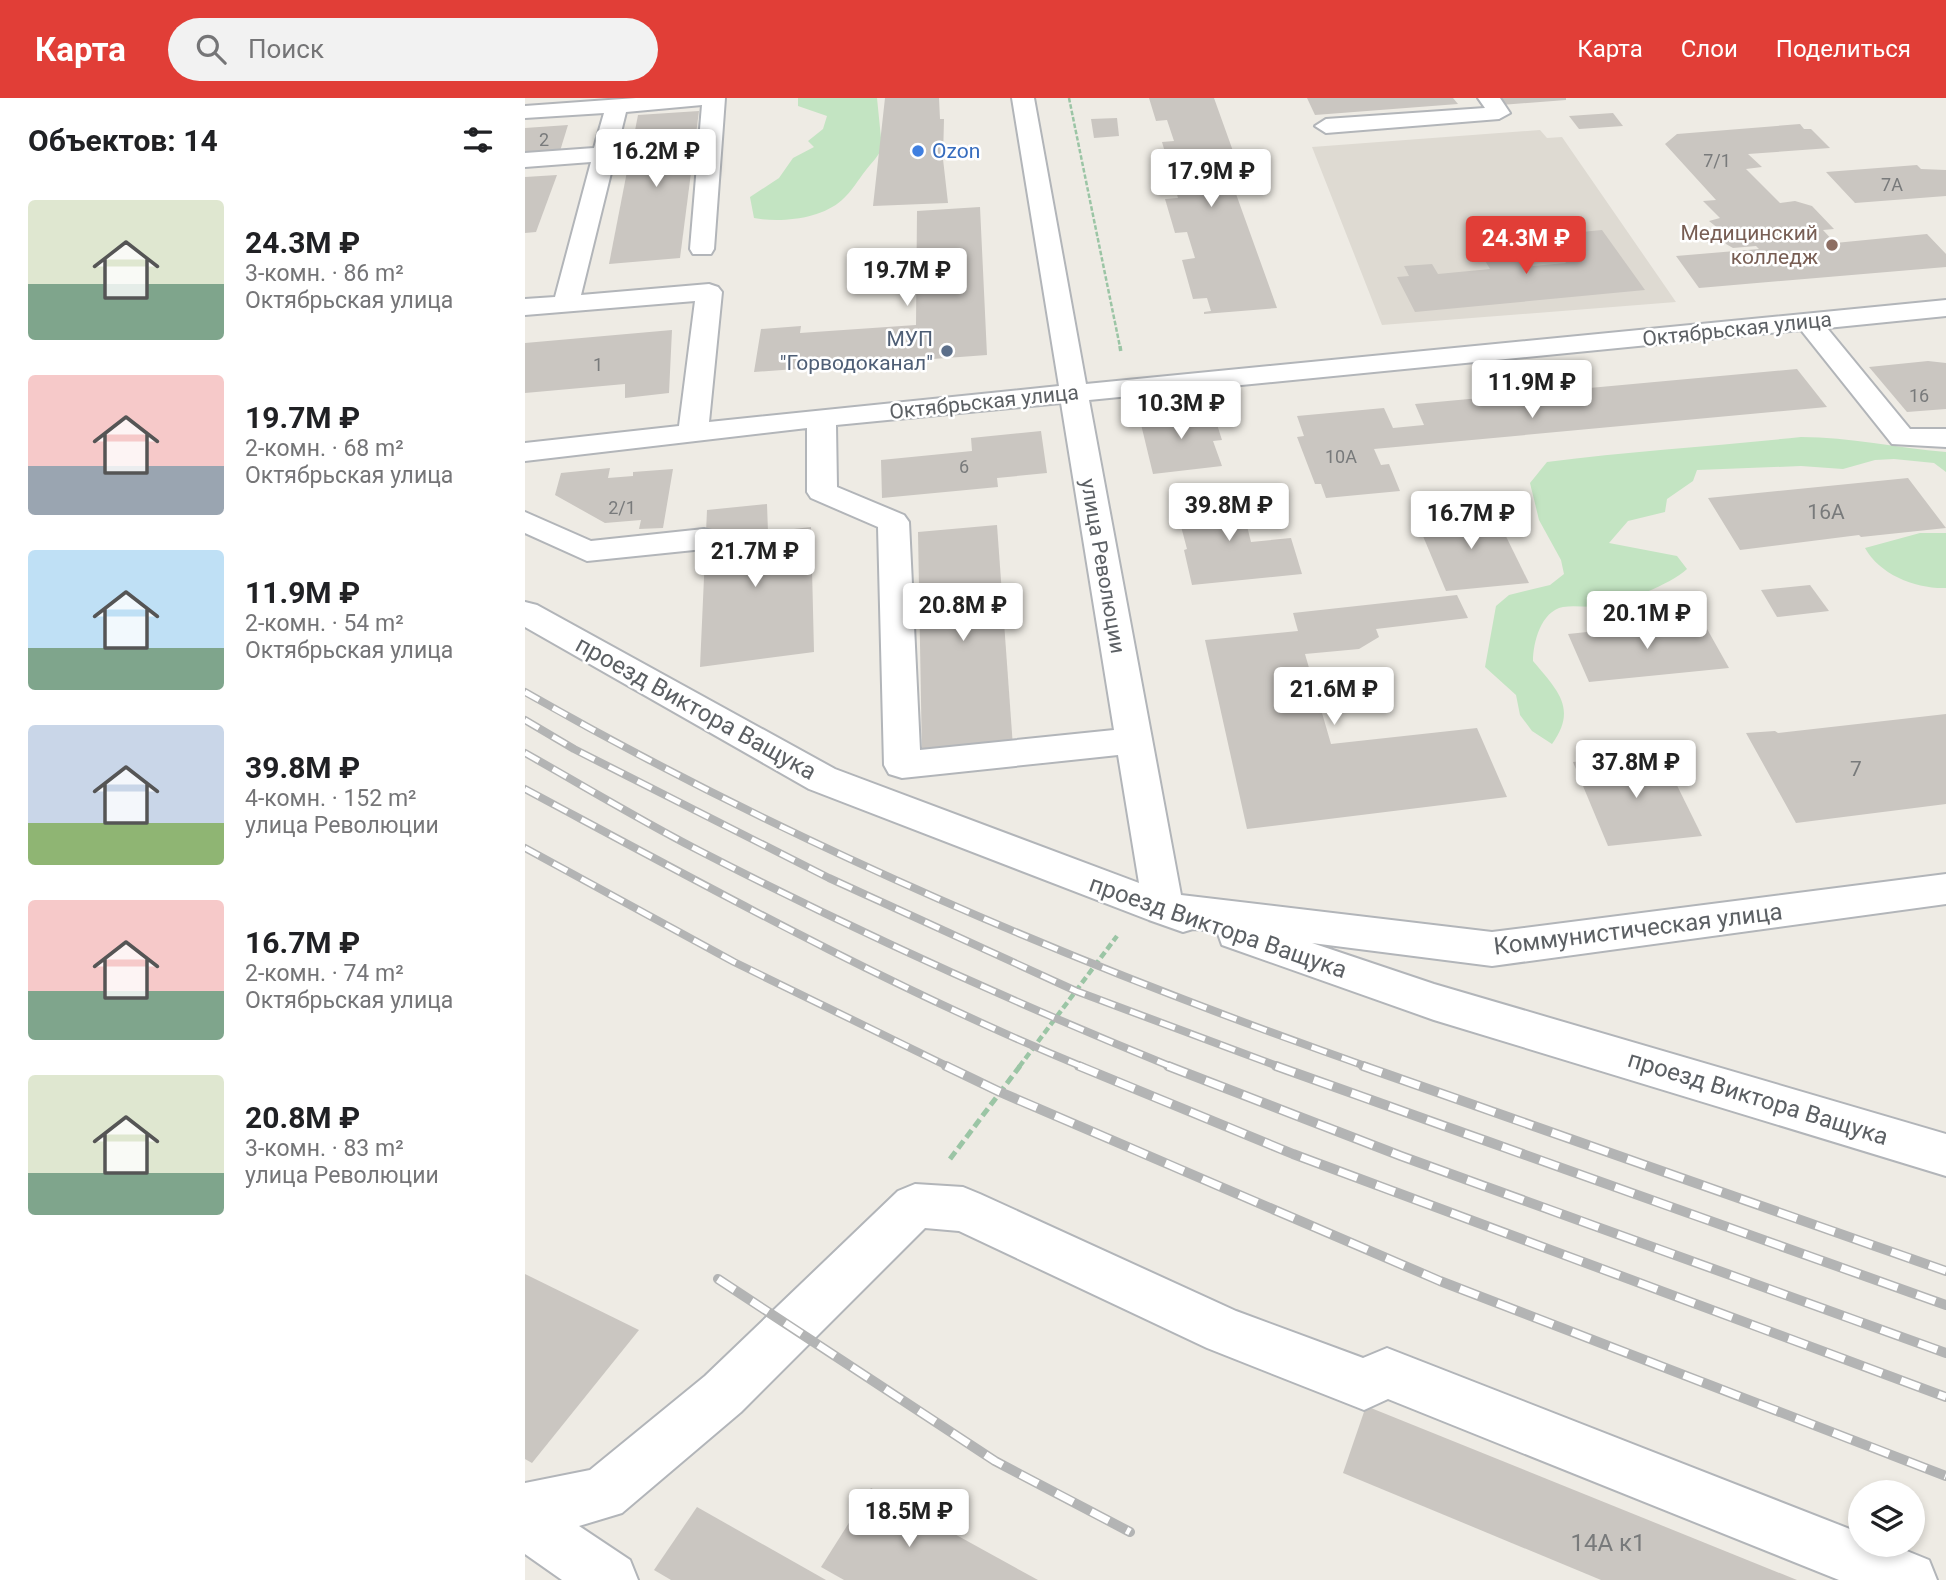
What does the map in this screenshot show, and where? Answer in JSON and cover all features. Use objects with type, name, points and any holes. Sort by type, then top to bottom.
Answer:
[{"type":"street","points":[[525,112],[549,104],[617,106],[713,98],[702,249]]},
{"type":"street","name":"улица Революции","points":[[1023,98],[1133,741],[1152,905]]},
{"type":"street","points":[[1326,126],[1499,113],[1489,98]]},
{"type":"street","points":[[566,304],[617,106]]},
{"type":"street","points":[[525,160],[604,154]]},
{"type":"street","points":[[525,307],[709,292],[693,432]]},
{"type":"street","name":"Октябрьская улица","points":[[525,452],[821,418],[1946,308]]},
{"type":"street","points":[[1808,322],[1902,438],[1946,438]]},
{"type":"street","points":[[821,418],[823,492],[893,522],[902,765],[1133,741]]},
{"type":"street","points":[[525,521],[587,551],[704,539]]},
{"type":"street","name":"проезд Виктора Ващука","points":[[525,613],[823,779],[1152,905],[1434,1002],[1946,1155]]},
{"type":"street","name":"Коммунистическая улица","points":[[1152,905],[1492,949],[1946,889]]},
{"type":"street","points":[[525,1510],[603,1494],[723,1394],[915,1206],[963,1209],[1225,1331],[1364,1384],[1387,1373],[1909,1580]]},
{"type":"street","points":[[525,1521],[611,1580]]},
{"type":"path","points":[[1069,98],[1129,387]]},
{"type":"path","points":[[915,1206],[1152,905]]},
{"type":"shaded area","points":[[1540,130],[1547,138],[1562,137],[1676,302],[1382,325],[1312,147]]},
{"type":"green space","points":[[798,98],[877,98],[882,148],[849,193],[823,212],[800,218],[754,218],[750,197],[779,178],[793,158],[814,147],[808,141],[823,129],[827,116],[798,106]]},
{"type":"green space","points":[[1801,437],[1946,452],[1946,472],[1934,463],[1894,459],[1875,460],[1843,469],[1801,466],[1697,470],[1693,481],[1667,499],[1665,512],[1628,521],[1609,543],[1677,556],[1687,569],[1670,581],[1634,597],[1601,606],[1563,607],[1555,610],[1544,621],[1537,637],[1533,661],[1550,681],[1561,700],[1563,720],[1552,744],[1532,731],[1520,715],[1516,695],[1485,667],[1496,606],[1509,595],[1550,585],[1564,574],[1561,560],[1539,520],[1530,483],[1547,462]]},
{"type":"green space","points":[[1920,533],[1946,533],[1946,588],[1923,586],[1900,579],[1880,566],[1865,548]]},
{"type":"building","points":[[885,98],[939,98],[940,119],[944,119],[943,159],[948,203],[873,206]]},
{"type":"building","points":[[1149,98],[1214,98],[1243,179],[1231,180],[1277,308],[1204,314],[1211,311],[1207,298],[1193,299],[1182,260],[1195,258],[1187,232],[1175,233],[1165,199],[1178,198],[1174,184],[1187,183],[1183,172],[1171,173],[1162,142],[1174,141],[1167,120],[1156,121]]},
{"type":"building","points":[[1307,98],[1453,98],[1458,104],[1315,115]]},
{"type":"building","points":[[1495,98],[1566,98],[1566,100],[1501,105]]},
{"type":"building","points":[[699,111],[680,258],[609,264],[638,115]]},
{"type":"building","points":[[1613,113],[1623,126],[1579,129],[1569,116]]},
{"type":"building","points":[[1117,118],[1119,136],[1094,138],[1091,119]]},
{"type":"building","name":"Медицинский колледж","points":[[1800,124],[1804,129],[1811,129],[1830,148],[1748,154],[1762,167],[1746,169],[1780,203],[1795,201],[1812,206],[1834,229],[1823,230],[1835,243],[1927,234],[1946,254],[1946,267],[1699,288],[1676,256],[1759,249],[1756,246],[1733,248],[1726,244],[1723,239],[1729,237],[1709,221],[1720,218],[1703,201],[1716,200],[1665,144],[1677,134]]},
{"type":"building","points":[[568,125],[560,151],[525,153],[525,128]]},
{"type":"building","points":[[1917,165],[1921,169],[1946,170],[1946,196],[1855,203],[1826,172]]},
{"type":"building","points":[[557,175],[536,232],[525,233],[525,177]]},
{"type":"building","points":[[980,207],[987,355],[754,372],[761,329],[801,326],[800,333],[916,325],[917,211]]},
{"type":"building","points":[[1602,230],[1645,290],[1415,312],[1397,277],[1409,276],[1404,266],[1432,264],[1438,274],[1490,269],[1484,259],[1526,255],[1533,266],[1566,263],[1560,254],[1543,256],[1530,237]]},
{"type":"building","points":[[672,330],[669,393],[625,398],[625,384],[525,393],[525,343]]},
{"type":"building","points":[[1928,361],[1946,363],[1946,409],[1907,412],[1869,367]]},
{"type":"building","points":[[1797,369],[1827,407],[1374,449],[1381,465],[1389,464],[1400,491],[1326,498],[1321,484],[1315,484],[1297,437],[1304,436],[1297,416],[1384,408],[1393,428],[1424,425],[1415,404]]},
{"type":"building","points":[[1212,409],[1222,440],[1213,441],[1222,466],[1153,474],[1139,416]]},
{"type":"building","points":[[1041,431],[1047,473],[997,478],[998,487],[882,498],[881,460],[972,451],[971,438]]},
{"type":"building","points":[[610,468],[608,478],[633,476],[633,472],[673,469],[663,528],[639,529],[641,520],[605,523],[555,495],[561,473]]},
{"type":"building","points":[[1908,478],[1946,528],[1861,537],[1859,535],[1740,550],[1708,498]]},
{"type":"building","points":[[1242,493],[1248,513],[1244,514],[1251,542],[1291,538],[1302,574],[1192,585],[1184,550],[1187,549],[1174,500]]},
{"type":"building","points":[[767,504],[768,532],[811,527],[814,652],[700,667],[707,510]]},
{"type":"building","points":[[1493,510],[1529,583],[1446,591],[1415,517]]},
{"type":"building","points":[[997,525],[1013,747],[922,757],[918,532]]},
{"type":"building","points":[[1810,585],[1829,611],[1777,617],[1761,590]]},
{"type":"building","points":[[1457,595],[1468,618],[1376,629],[1379,637],[1359,649],[1305,654],[1331,744],[1477,728],[1507,797],[1247,829],[1205,640],[1298,631],[1293,613]]},
{"type":"building","points":[[1702,620],[1729,668],[1589,682],[1568,634]]},
{"type":"building","points":[[1946,714],[1946,804],[1796,823],[1746,733],[1778,733]]},
{"type":"building","points":[[1661,753],[1702,836],[1608,846],[1573,762]]},
{"type":"building","points":[[525,1274],[639,1330],[532,1463],[525,1459]]},
{"type":"building","points":[[1366,1406],[1797,1580],[1601,1580],[1343,1473]]},
{"type":"building","points":[[871,1488],[1038,1580],[844,1580],[821,1567]]},
{"type":"building","points":[[697,1507],[826,1580],[671,1580],[654,1570]]},
{"type":"railway","points":[[525,692],[729,801],[938,899],[1151,987],[1368,1067]]},
{"type":"railway","points":[[525,720],[574,749],[829,878],[1076,991],[1280,1067]]},
{"type":"railway","points":[[525,753],[674,838],[813,908],[991,990],[1172,1067]]},
{"type":"railway","points":[[525,789],[870,970],[1083,1067]]},
{"type":"railway","points":[[525,848],[734,962],[949,1067]]},
{"type":"railway","points":[[946,1066],[1000,1092],[1440,1281],[1946,1476]]},
{"type":"railway","points":[[1079,1066],[1293,1154],[1946,1397]]},
{"type":"railway","points":[[1168,1066],[1401,1156],[1946,1353]]},
{"type":"railway","points":[[1276,1066],[1946,1305]]},
{"type":"railway","points":[[1363,1066],[1946,1271]]},
{"type":"railway","points":[[718,1279],[995,1461],[1130,1532]]},
{"type":"place","name":"Ozon","points":[[918,151]]},
{"type":"place","name":"Медицинский колледж","points":[[1832,245]]},
{"type":"place","name":"МУП \"Горводоканал\"","points":[[947,351]]}]
